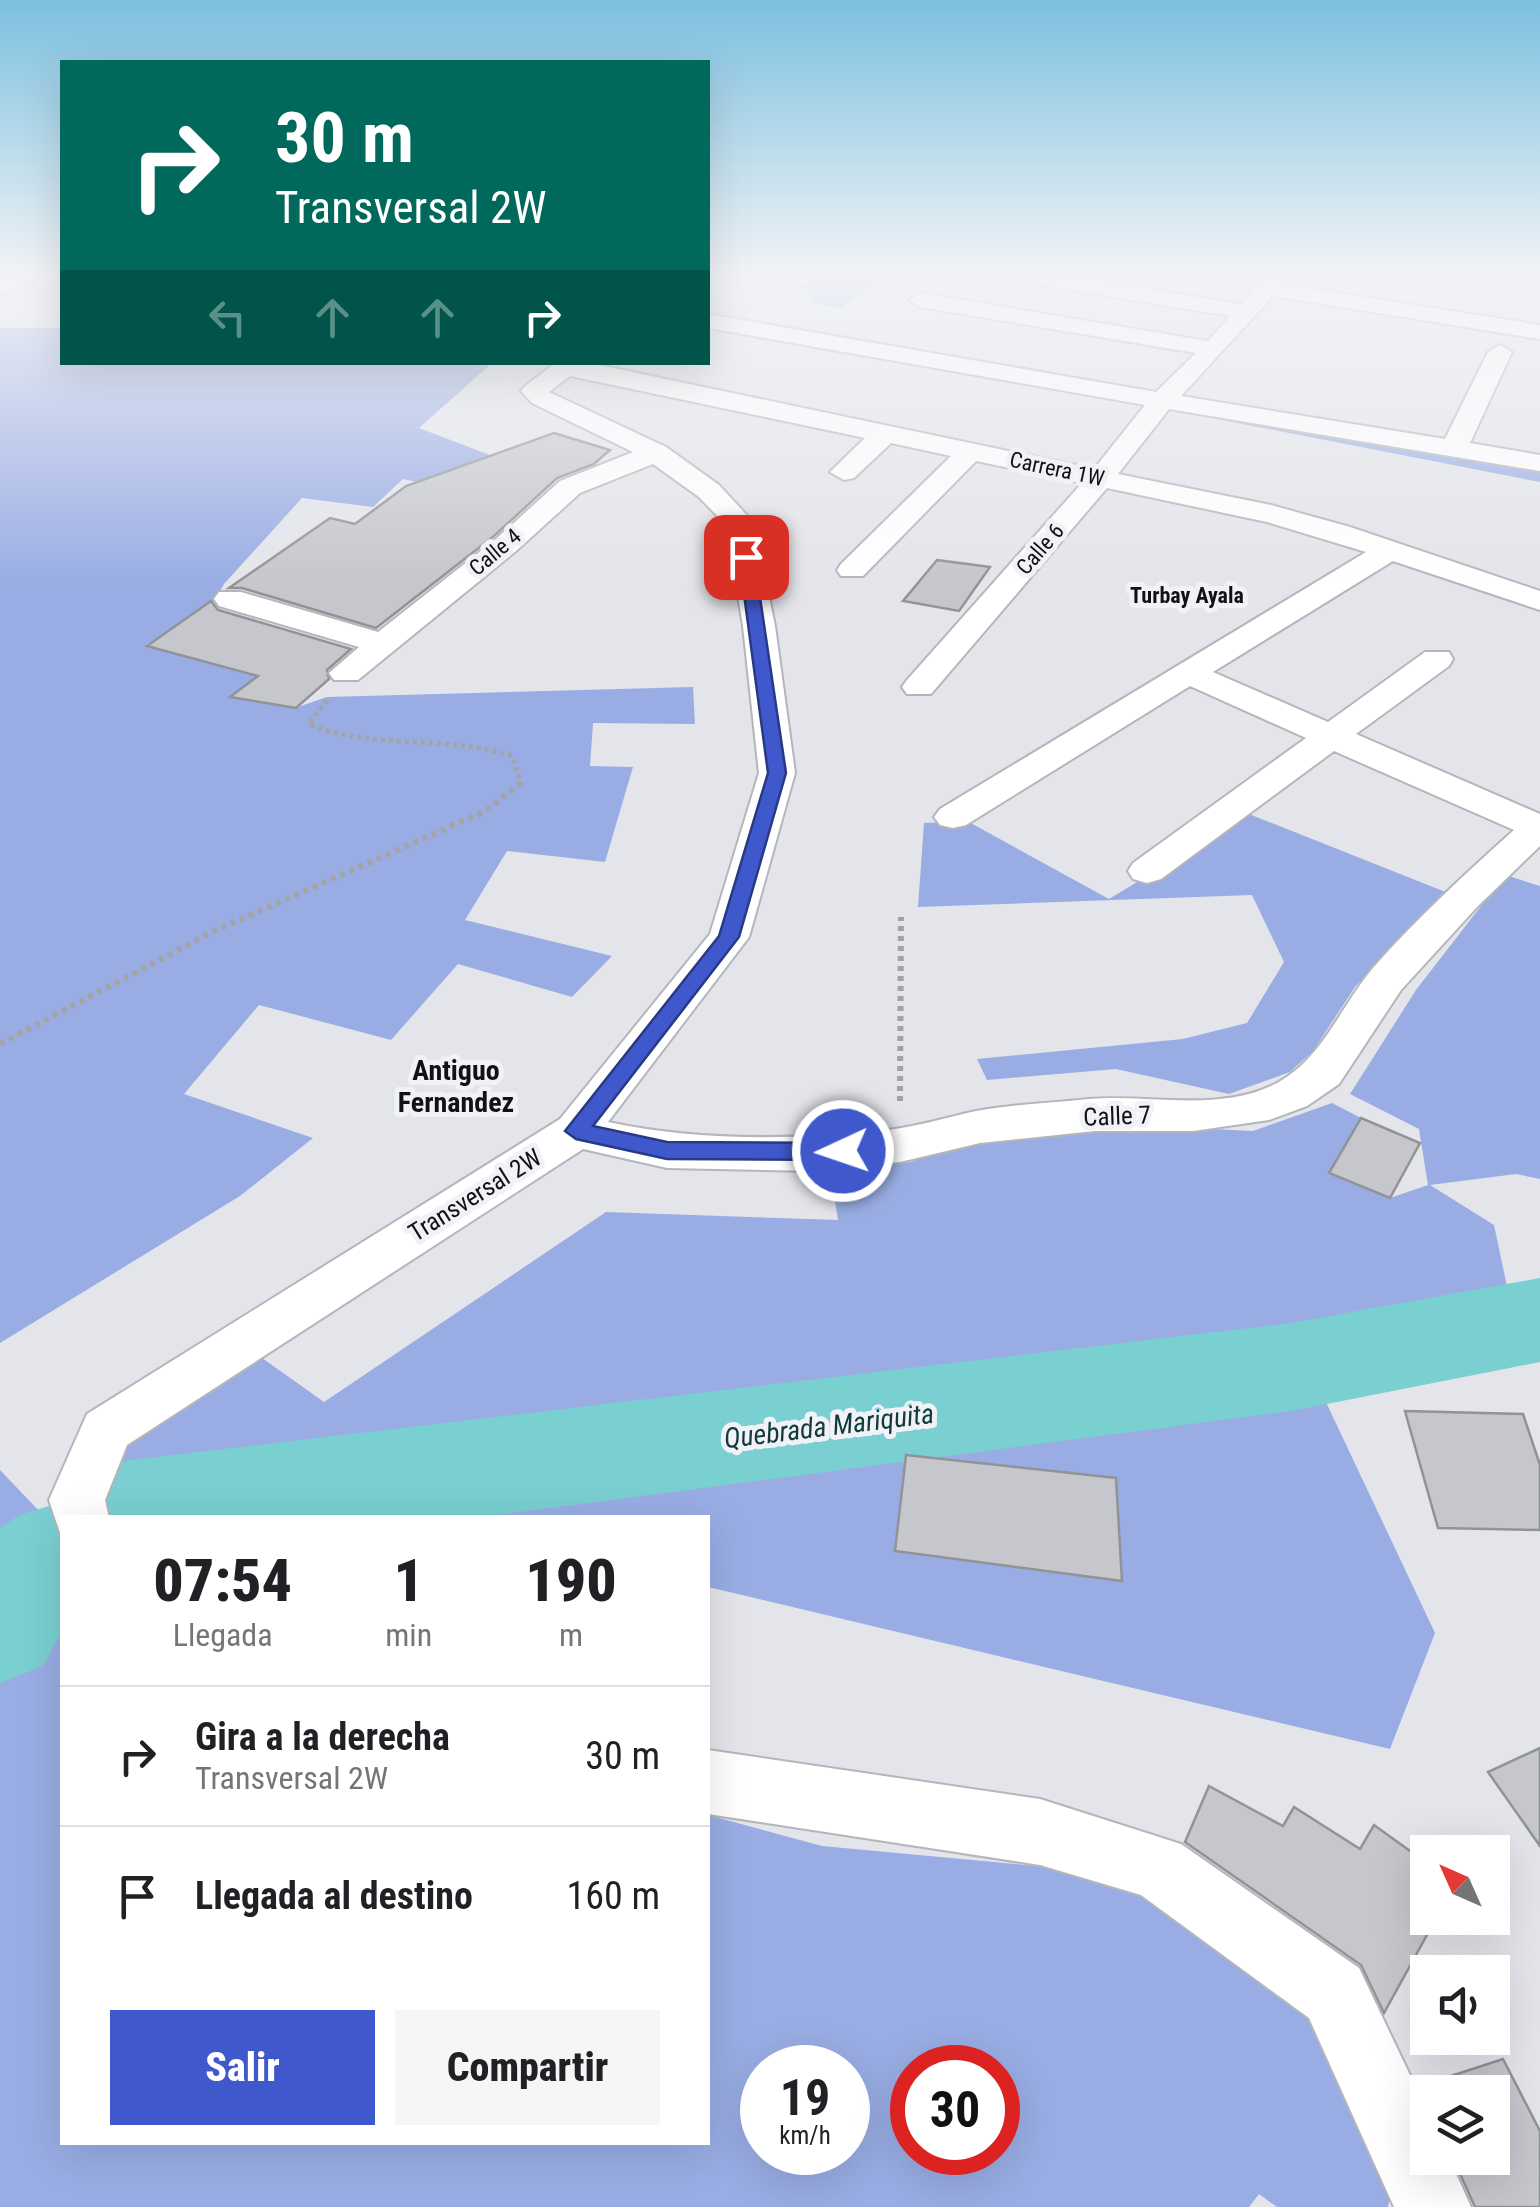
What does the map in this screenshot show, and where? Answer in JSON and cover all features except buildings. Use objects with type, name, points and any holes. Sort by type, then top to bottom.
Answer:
[{"type":"street","name":"Transversal 2W","points":[[80,1515],[77,1500],[106,1430],[576,1131],[729,937],[777,773],[759,626],[740,523],[710,491],[656,453],[541,398],[534,391],[550,379]]},
{"type":"street","name":"Carrera 1W","points":[[633,379],[1272,514],[1540,601]]},
{"type":"street","points":[[1040,379],[1540,464]]},
{"type":"street","name":"Calle 6","points":[[919,687],[1184,379]]},
{"type":"street","points":[[1454,447],[1487,379]]},
{"type":"street","points":[[844,472],[885,434]]},
{"type":"street","points":[[852,570],[971,452]]},
{"type":"street","name":"Calle 4","points":[[346,673],[506,546],[570,487],[656,453]]},
{"type":"street","points":[[952,817],[1390,550]]},
{"type":"street","points":[[230,599],[381,643]]},
{"type":"street","points":[[1147,870],[1437,659]]},
{"type":"street","points":[[1187,673],[1539,827]]},
{"type":"street","name":"Calle 7","points":[[576,1131],[667,1150],[815,1154],[900,1146],[980,1128],[1095,1115],[1193,1115],[1253,1109],[1290,1095],[1323,1073],[1386,980],[1463,898],[1539,827]]},
{"type":"street","points":[[710,1782],[1040,1832],[1158,1867],[1334,1993],[1433,2207]]},
{"type":"path","points":[[0,1044],[214,931],[486,811],[523,782],[512,756],[489,746],[408,738],[334,738],[309,724],[346,673]]},
{"type":"path","points":[[900,1146],[902,918]]},
{"type":"shaded area","points":[[0,379],[474,379],[419,428],[495,457],[452,490],[403,479],[373,507],[302,498],[224,584],[215,600],[146,645],[258,676],[231,697],[295,708],[327,697],[693,687],[695,724],[593,723],[590,766],[633,767],[605,862],[507,851],[465,920],[612,956],[572,997],[458,964],[391,1040],[259,1005],[184,1094],[313,1138],[240,1196],[0,1343]]},
{"type":"shaded area","points":[[1190,402],[1540,468],[1540,482],[1181,412]]},
{"type":"shaded area","points":[[1249,814],[1448,893],[1355,987],[1313,1051],[1290,1072],[1229,1094],[1116,1069],[987,1080],[977,1059],[1183,1039],[1247,1023],[1284,962],[1252,895],[918,907],[924,823],[967,821],[1109,899]]},
{"type":"shaded area","points":[[1505,875],[1540,886],[1540,1179],[1516,1174],[1430,1185],[1494,1225],[1512,1310],[1299,1345],[1435,1633],[1390,1749],[710,1587],[710,1515],[246,1515],[237,1511],[228,1515],[111,1515],[100,1491],[126,1436],[255,1353],[324,1402],[606,1212],[838,1220],[830,1169],[911,1162],[957,1141],[1089,1123],[1253,1131],[1332,1103],[1361,1118],[1329,1173],[1390,1198],[1428,1185],[1419,1129],[1350,1094],[1416,990]]},
{"type":"shaded area","points":[[0,1470],[42,1514],[60,1574],[60,2145],[710,2145],[710,1816],[822,1846],[1079,1870],[1171,1887],[1293,1987],[1375,2120],[1390,2196],[1388,2207],[1277,2207],[1259,2194],[1249,2207],[0,2207]]},
{"type":"waterway","name":"Quebrada Mariquita","points":[[119,1515],[1291,1367],[1540,1320]]},
{"type":"waterway","name":"Quebrada Mariquita","points":[[0,1626],[31,1573],[60,1554]]},
{"type":"district","name":"Turbay Ayala","points":[[1187,595]]},
{"type":"district","name":"Antiguo Fernandez","points":[[456,1086]]},
{"type":"route","points":[[746,557],[759,626],[777,773],[729,937],[576,1131],[667,1150],[815,1154],[843,1151]]}]
